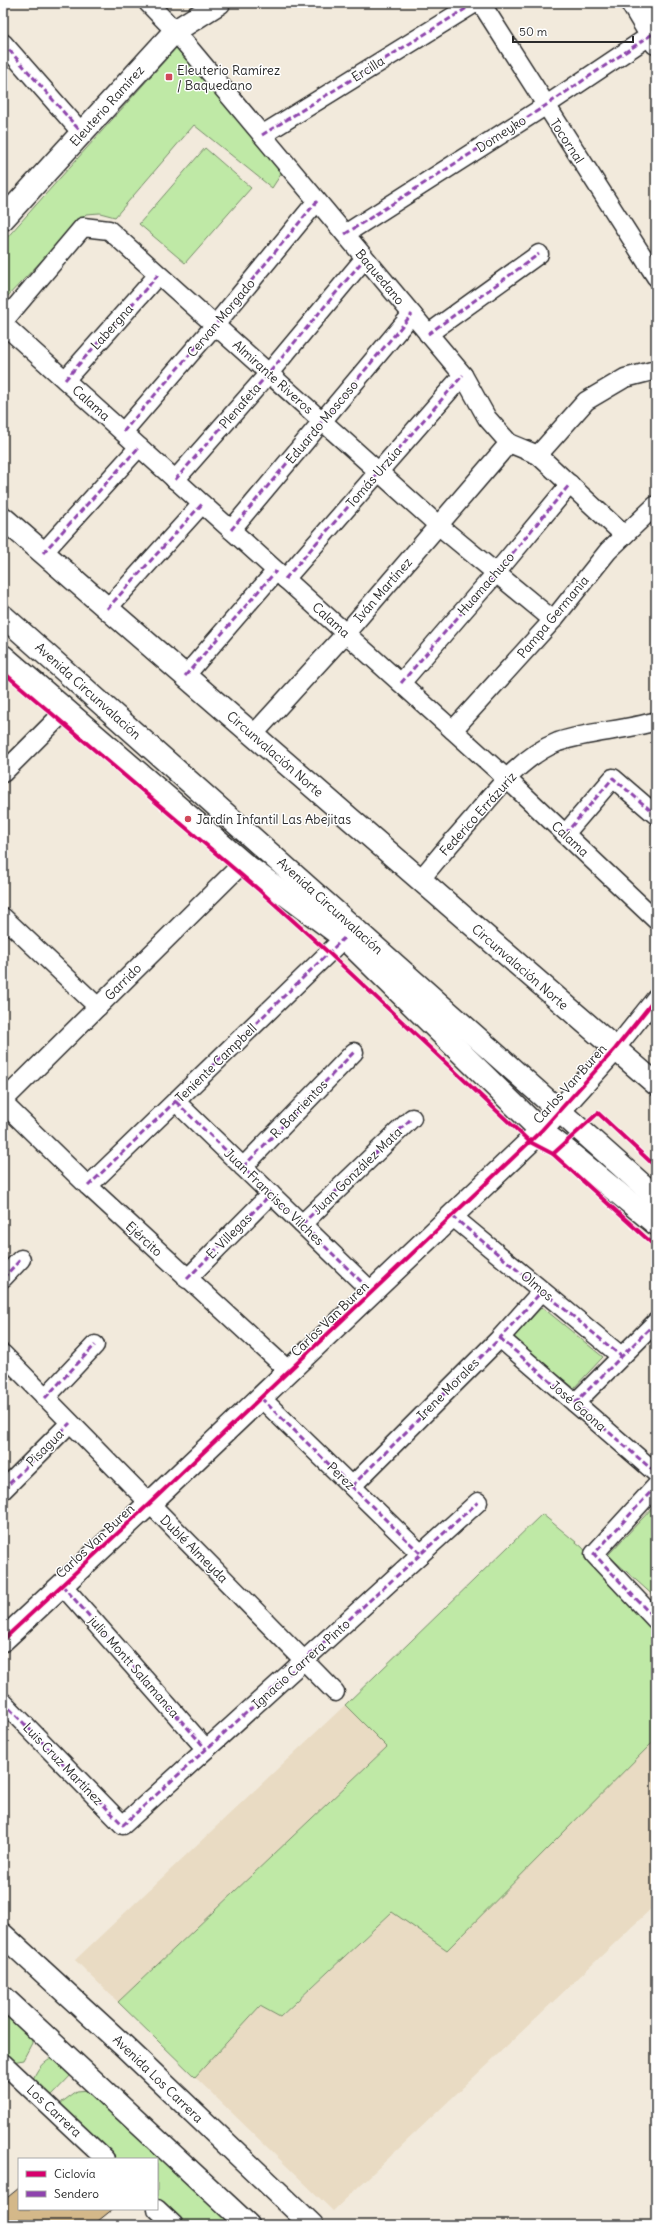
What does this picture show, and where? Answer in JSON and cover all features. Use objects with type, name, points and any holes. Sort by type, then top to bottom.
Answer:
[{"type":"main road","name":"Eleuterio Ramírez","points":[[3,219],[175,31],[219,3]]},
{"type":"main road","points":[[632,3],[654,38]]},
{"type":"main road","points":[[653,3],[656,8]]},
{"type":"main road","name":"Circunvalación Norte","points":[[3,518],[656,1084]]},
{"type":"main road","name":"Avenida Circunvalación","points":[[3,616],[656,1197]]},
{"type":"main road","name":"Avenida Circunvalación","points":[[3,656],[243,863],[344,938],[541,1131],[656,1224]]},
{"type":"main road","name":"Carlos Van Buren","points":[[3,1640],[149,1504],[541,1131],[615,1049]]},
{"type":"main road","name":"Avenida Los Carrera","points":[[3,1935],[125,2047],[312,2225]]},
{"type":"main road","points":[[3,1997],[248,2225]]},
{"type":"street","name":"Baquedano","points":[[148,3],[175,31],[463,376],[487,418],[509,443],[538,455],[624,535]]},
{"type":"street","name":"Ercilla","points":[[262,135],[475,3]]},
{"type":"street","name":"Tocornal","points":[[481,3],[545,106],[656,277]]},
{"type":"street","name":"Domeyko","points":[[345,234],[654,38]]},
{"type":"street","points":[[3,44],[82,133]]},
{"type":"street","name":"Cervan Morgado","points":[[123,432],[215,325],[317,201]]},
{"type":"street","name":"Almirante Riveros","points":[[3,323],[84,227],[109,230],[438,525],[553,620]]},
{"type":"street","points":[[428,334],[539,254]]},
{"type":"street","name":"Plenafeta","points":[[175,480],[269,373],[365,258]]},
{"type":"street","name":"Labergna","points":[[65,380],[158,274]]},
{"type":"street","name":"Eduardo Moscoso","points":[[231,530],[412,314]]},
{"type":"street","name":"Calama","points":[[3,323],[453,730],[656,920]]},
{"type":"street","points":[[538,455],[586,401],[625,378],[656,370]]},
{"type":"street","name":"Tomás Urzúa","points":[[185,676],[378,471],[463,376]]},
{"type":"street","name":"Iván Martínez","points":[[253,735],[346,633],[509,443]]},
{"type":"street","points":[[43,553],[139,447]]},
{"type":"street","name":"Huamachuco","points":[[401,683],[496,573],[570,484]]},
{"type":"street","points":[[107,608],[202,504]]},
{"type":"street","name":"Pampa Germania","points":[[453,730],[553,620],[608,551],[656,505]]},
{"type":"street","points":[[3,773],[66,710]]},
{"type":"street","name":"Federico Errázuriz","points":[[420,880],[506,779],[532,756],[558,743],[596,732],[640,726],[656,721]]},
{"type":"street","points":[[565,834],[613,778],[656,815]]},
{"type":"street","name":"Garrido","points":[[3,1102],[243,863]]},
{"type":"street","points":[[3,917],[98,1007]]},
{"type":"street","name":"Teniente Campbell","points":[[88,1186],[344,938]]},
{"type":"street","name":"Carlos Van Buren","points":[[615,1049],[656,998]]},
{"type":"street","name":"R. Barrientos","points":[[243,1167],[354,1052]]},
{"type":"street","name":"Ejército","points":[[3,1102],[88,1186],[187,1279],[289,1371]]},
{"type":"street","name":"Juan Francisco Vilches","points":[[176,1102],[372,1292]]},
{"type":"street","name":"Juan González Mata","points":[[302,1224],[412,1118]]},
{"type":"street","name":"E. Villegas","points":[[187,1279],[271,1194]]},
{"type":"street","name":"Olmos","points":[[452,1216],[621,1356]]},
{"type":"street","points":[[3,1278],[21,1259]]},
{"type":"street","name":"Irene Morales","points":[[352,1486],[500,1338],[542,1291]]},
{"type":"street","points":[[575,1404],[656,1322]]},
{"type":"street","name":"José Gaona","points":[[500,1338],[575,1404],[654,1468]]},
{"type":"street","points":[[45,1398],[95,1345]]},
{"type":"street","name":"Dublé Almeyda","points":[[3,1354],[149,1504],[305,1659],[335,1692]]},
{"type":"street","name":"Perez","points":[[261,1398],[421,1554]]},
{"type":"street","name":"Pisagua","points":[[3,1490],[70,1423]]},
{"type":"street","points":[[656,1486],[594,1554],[656,1620]]},
{"type":"street","name":"Ignacio Carrera Pinto","points":[[123,1825],[478,1502]]},
{"type":"street","name":"julio Montt Salamanca","points":[[62,1585],[206,1749]]},
{"type":"street","name":"Luis Cruz Martínez","points":[[3,1702],[123,1825]]},
{"type":"street","name":"Los Carrera","points":[[3,2063],[104,2158]]},
{"type":"street","points":[[158,2210],[174,2225]]},
{"type":"shaded area","points":[[345,1705],[387,1747],[118,2002],[75,1960]]},
{"type":"shaded area","points":[[656,1739],[656,1904],[333,2211],[195,2077],[260,2006],[281,2017],[392,1912]]},
{"type":"green space","points":[[176,48],[283,171],[272,188],[194,125],[115,217],[100,213],[86,214],[4,300],[3,242]]},
{"type":"green space","points":[[205,148],[251,188],[185,263],[139,224]]},
{"type":"green space","points":[[542,1307],[603,1357],[574,1388],[513,1338]]},
{"type":"green space","points":[[656,1504],[656,1598],[608,1555]]},
{"type":"green space","points":[[542,1514],[582,1547],[656,1631],[656,1739],[447,1950],[392,1912],[280,2017],[260,2006],[195,2077],[118,2002],[387,1747],[345,1705]]},
{"type":"green space","points":[[3,2002],[31,2031],[32,2043],[23,2060],[13,2062],[3,2053]]},
{"type":"green space","points":[[56,2056],[73,2073],[51,2096],[44,2096],[32,2083],[35,2074],[41,2066]]},
{"type":"green space","points":[[89,2090],[241,2225],[183,2225],[158,2202],[158,2158],[112,2158],[60,2109],[62,2102],[77,2091]]},
{"type":"building","points":[[18,2189],[18,2210],[112,2210],[93,2225],[3,2225],[3,2201]]},
{"type":"marked path","points":[[262,135],[475,3]]},
{"type":"marked path","points":[[345,234],[545,106],[651,35],[656,35]]},
{"type":"marked path","points":[[3,43],[82,133]]},
{"type":"marked path","points":[[123,432],[215,325],[317,201]]},
{"type":"marked path","points":[[428,334],[539,254]]},
{"type":"marked path","points":[[175,480],[269,373],[365,258]]},
{"type":"marked path","points":[[65,380],[158,275]]},
{"type":"marked path","points":[[231,530],[412,314]]},
{"type":"marked path","points":[[285,579],[463,375]]},
{"type":"marked path","points":[[43,553],[139,447]]},
{"type":"marked path","points":[[401,683],[496,573],[570,484]]},
{"type":"marked path","points":[[107,609],[202,504]]},
{"type":"marked path","points":[[185,676],[276,571]]},
{"type":"marked path","points":[[565,834],[613,778],[656,815]]},
{"type":"marked path","points":[[88,1186],[344,938]]},
{"type":"marked path","points":[[243,1167],[354,1052]]},
{"type":"marked path","points":[[176,1102],[372,1292]]},
{"type":"marked path","points":[[302,1224],[412,1118]]},
{"type":"marked path","points":[[187,1279],[271,1194]]},
{"type":"marked path","points":[[452,1216],[621,1356]]},
{"type":"marked path","points":[[3,1278],[21,1259]]},
{"type":"marked path","points":[[352,1486],[500,1338],[542,1291]]},
{"type":"marked path","points":[[575,1403],[656,1322]]},
{"type":"marked path","points":[[500,1338],[656,1473]]},
{"type":"marked path","points":[[45,1398],[95,1345]]},
{"type":"marked path","points":[[261,1398],[421,1554]]},
{"type":"marked path","points":[[3,1490],[70,1423]]},
{"type":"marked path","points":[[656,1486],[594,1554],[656,1620]]},
{"type":"marked path","points":[[3,1702],[123,1825],[478,1502]]},
{"type":"marked path","points":[[62,1585],[206,1749]]},
{"type":"cycle path","points":[[3,672],[259,890],[329,953],[530,1142],[553,1154],[656,1247]]},
{"type":"cycle path","points":[[3,1640],[149,1504],[541,1131],[615,1049],[656,998]]},
{"type":"cycle path","points":[[553,1154],[598,1113],[656,1167]]},
{"type":"place","name":"Eleuterio Ramírez / Baquedano","points":[[169,77]]},
{"type":"place","name":"Jardín Infantil Las Abejitas","points":[[188,819]]}]
